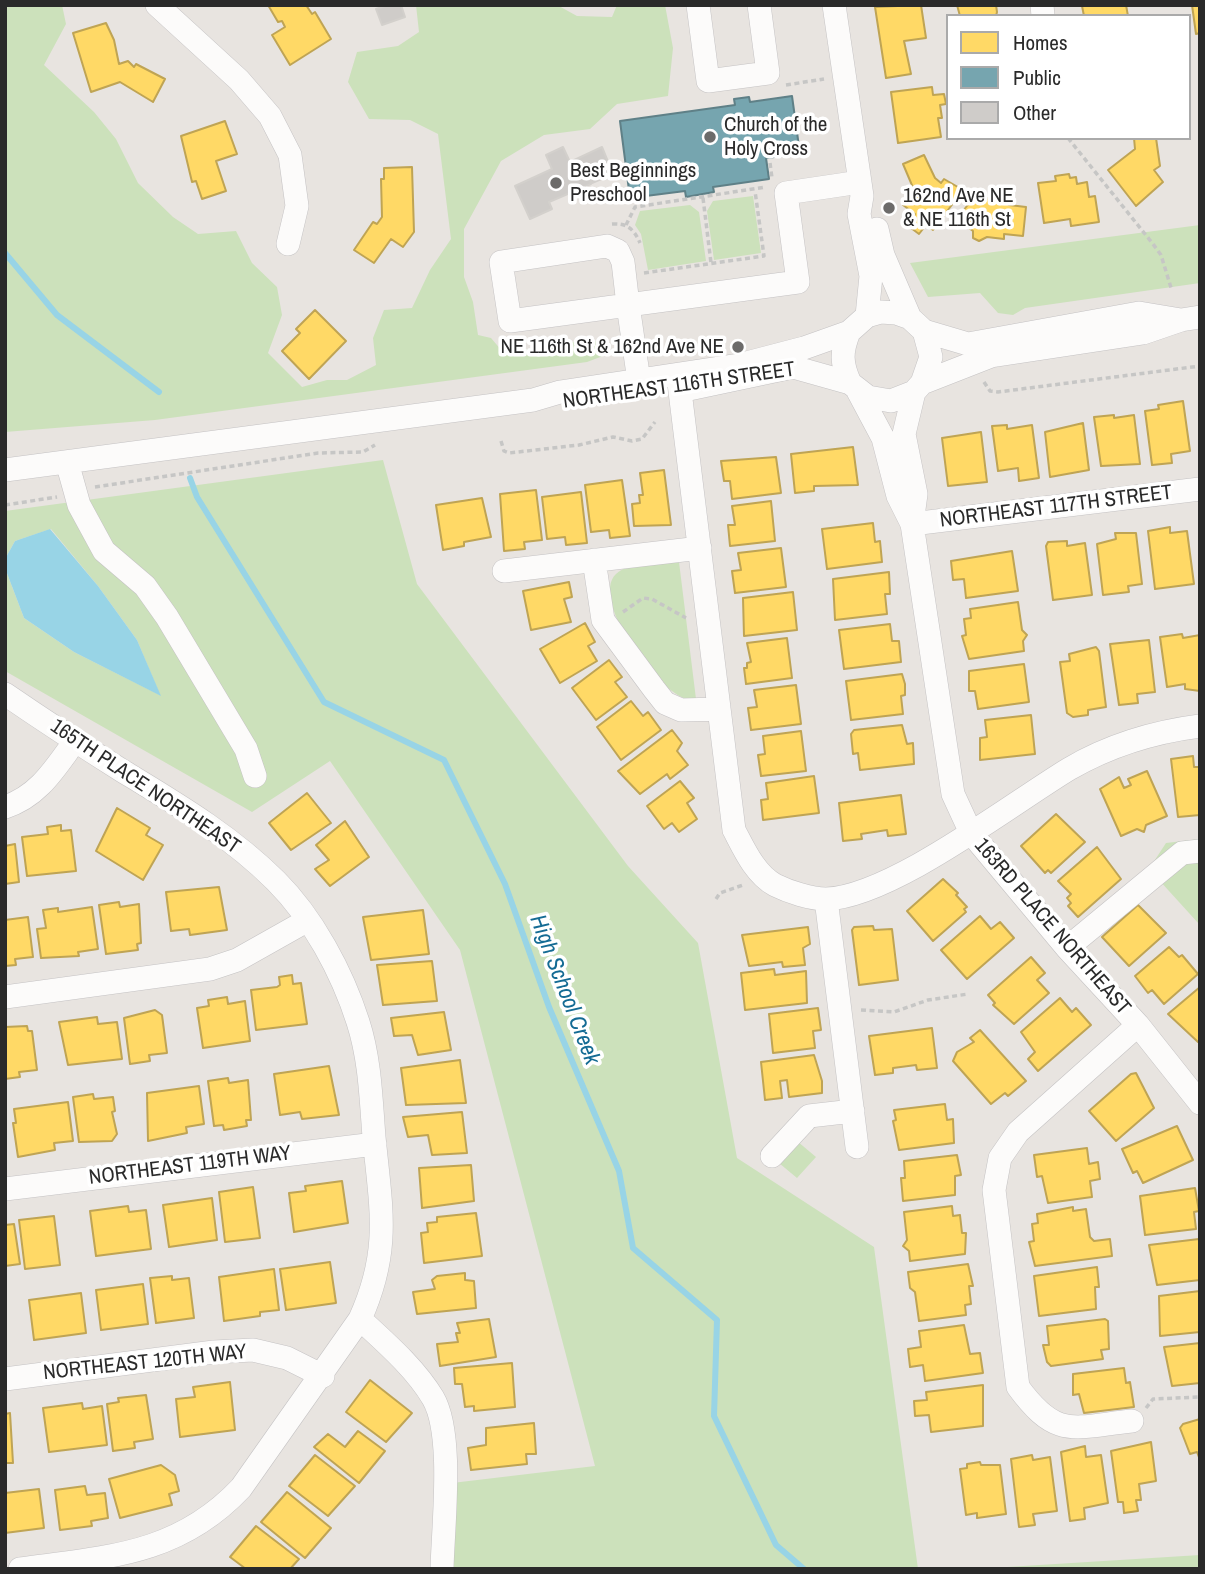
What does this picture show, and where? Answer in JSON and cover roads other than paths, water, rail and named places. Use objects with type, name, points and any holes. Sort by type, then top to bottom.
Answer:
[{"type":"street","points":[[157,5],[239,79],[270,116],[290,155],[297,206],[288,244]]},
{"type":"street","points":[[698,5],[708,81],[768,73],[759,5]]},
{"type":"street","points":[[834,5],[861,189],[859,214],[871,276],[867,316]]},
{"type":"street","points":[[639,381],[628,305],[623,262],[618,251],[607,246],[501,262],[510,321],[628,305],[799,282],[786,192],[861,189]]},
{"type":"street","points":[[861,189],[873,208],[883,255],[931,357],[918,387]]},
{"type":"street","name":"NORTHEAST 116TH STREET","points":[[533,400],[561,405],[679,383],[791,352],[849,332],[867,316],[881,312],[968,344],[1139,313],[1190,319]]},
{"type":"street","name":"NORTHEAST 116TH STREET","points":[[5,470],[533,400],[560,392],[639,381],[725,384],[793,368],[854,387],[868,397],[891,401],[992,356],[1143,333],[1190,319]]},
{"type":"street","points":[[849,332],[842,349],[843,366],[854,387]]},
{"type":"street","points":[[679,383],[734,830],[751,862],[774,884],[806,896],[826,899],[856,894],[971,833],[1071,768],[1106,750],[1156,732],[1200,726]]},
{"type":"street","name":"163RD PLACE NORTHEAST","points":[[854,387],[883,439],[898,496],[912,524]]},
{"type":"street","name":"163RD PLACE NORTHEAST","points":[[918,387],[904,434],[916,494],[912,524],[954,794],[971,833],[1067,948],[1138,1025],[1200,1103]]},
{"type":"street","points":[[67,462],[79,505],[104,551],[145,586],[167,617],[246,749],[255,776]]},
{"type":"street","name":"NORTHEAST 117TH STREET","points":[[912,524],[1200,489]]},
{"type":"street","points":[[504,571],[700,548]]},
{"type":"street","points":[[594,560],[598,595],[607,626],[665,703],[681,710],[718,709]]},
{"type":"street","name":"165TH PLACE NORTHEAST","points":[[5,694],[205,822],[277,882],[308,920],[342,982],[359,1023],[367,1060],[384,1222],[382,1255],[372,1293],[360,1319],[323,1376],[242,1488],[219,1511],[195,1528],[134,1551],[20,1569]]},
{"type":"street","points":[[5,807],[29,796],[44,783],[75,741]]},
{"type":"street","points":[[1067,948],[1182,853],[1200,851]]},
{"type":"street","points":[[826,899],[857,1147]]},
{"type":"street","points":[[5,997],[210,969],[237,960],[308,920]]},
{"type":"street","points":[[1137,1420],[1065,1428],[1036,1411],[1018,1387],[994,1190],[1000,1158],[1018,1132],[1138,1025]]},
{"type":"street","points":[[772,1156],[809,1116],[853,1111]]},
{"type":"street","name":"NORTHEAST 119TH WAY","points":[[5,1189],[375,1143]]},
{"type":"street","points":[[360,1319],[403,1360],[433,1399],[444,1430],[442,1569]]},
{"type":"street","name":"NORTHEAST 120TH WAY","points":[[5,1379],[214,1352],[253,1350],[287,1358],[323,1376]]},
{"type":"water","points":[[50,529],[98,586],[137,640],[161,696],[74,652],[24,618],[5,568],[5,559],[15,541]]},
{"type":"waterway","name":"High School Creek","points":[[5,253],[57,315],[159,392]]},
{"type":"waterway","name":"High School Creek","points":[[190,478],[197,497],[324,702],[444,760],[505,884],[549,1007],[619,1171],[633,1248],[717,1320],[714,1416],[776,1545],[804,1569]]},
{"type":"place","name":"Church of the Holy Cross","points":[[710,137]]},
{"type":"place","name":"Best Beginnings Preschool","points":[[556,183]]},
{"type":"place","name":"162nd Ave NE & NE 116th St","points":[[889,208]]},
{"type":"place","name":"NE 116th St & 162nd Ave NE","points":[[738,347]]}]
